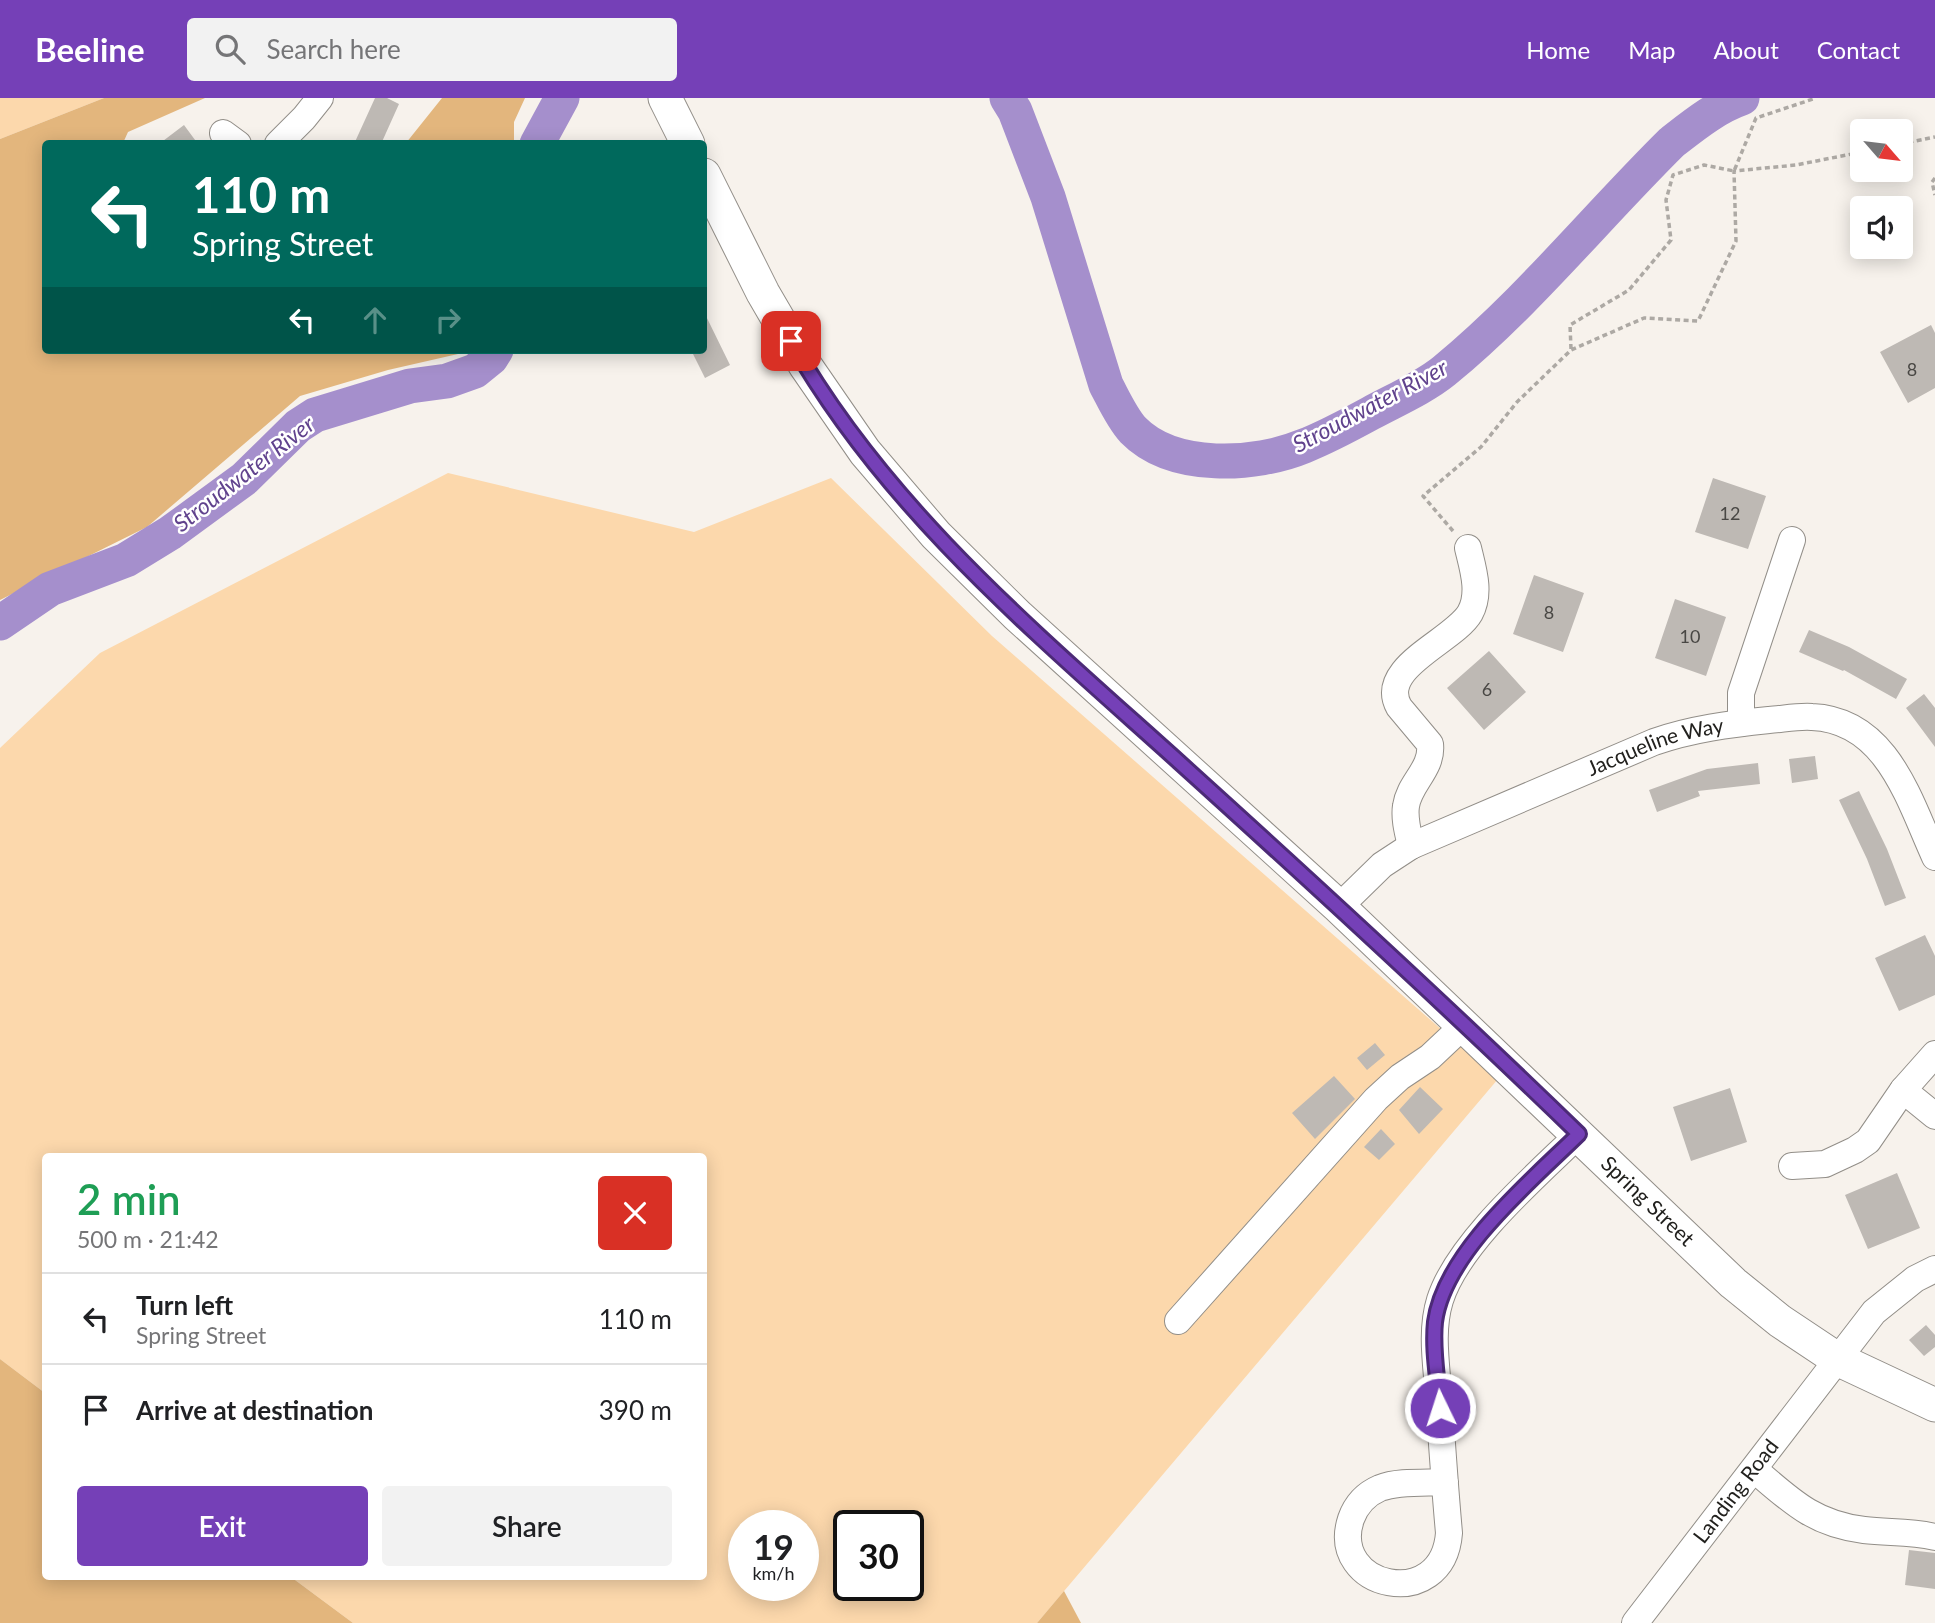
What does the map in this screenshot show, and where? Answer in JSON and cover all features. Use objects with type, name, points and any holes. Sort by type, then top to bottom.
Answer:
[{"type":"main road","points":[[665,98],[686,140]]},
{"type":"main road","name":"Spring Street","points":[[707,181],[763,293],[805,365],[865,452],[936,535],[1017,615],[1339,907],[1733,1283],[1780,1321],[1837,1359],[1935,1405]]},
{"type":"street","points":[[282,140],[320,98]]},
{"type":"street","points":[[1741,723],[1741,694],[1792,540]]},
{"type":"street","points":[[1411,846],[1406,805],[1431,754],[1430,744],[1399,707],[1395,700],[1395,690],[1402,673],[1469,615],[1476,592],[1468,548]]},
{"type":"street","name":"Jacqueline Way","points":[[1339,907],[1382,864],[1411,846],[1654,742],[1693,731],[1741,723],[1812,717],[1848,725],[1863,734],[1880,751],[1895,770],[1935,857]]},
{"type":"street","points":[[1178,1321],[1376,1099],[1400,1077],[1430,1057],[1464,1025]]},
{"type":"street","points":[[1793,1166],[1825,1164],[1855,1150],[1878,1129],[1903,1090],[1935,1055]]},
{"type":"street","points":[[1903,1090],[1935,1115]]},
{"type":"street","points":[[1445,1482],[1387,1486],[1360,1502],[1352,1516],[1349,1540],[1354,1556],[1364,1570],[1385,1583],[1402,1584],[1418,1580],[1433,1571],[1443,1558],[1448,1542],[1445,1482],[1434,1334],[1441,1298],[1456,1267],[1469,1249],[1513,1199],[1579,1134]]},
{"type":"street","name":"Landing Road","points":[[1635,1623],[1874,1312],[1904,1286],[1935,1269]]},
{"type":"street","points":[[1755,1470],[1815,1517],[1862,1530],[1935,1537]]},
{"type":"path","points":[[1468,548],[1423,496],[1481,447],[1517,402],[1571,350],[1644,318],[1698,321],[1736,241],[1734,171],[1756,118],[1816,98]]},
{"type":"path","points":[[1913,141],[1935,137]]},
{"type":"path","points":[[1571,350],[1570,325],[1629,290],[1671,240],[1666,200],[1673,175],[1704,165],[1734,171],[1796,165],[1850,154]]},
{"type":"path","points":[[1935,178],[1932,182],[1935,195]]},
{"type":"shaded area","points":[[0,98],[104,98],[0,139]]},
{"type":"shaded area","points":[[104,98],[205,98],[128,132],[124,140],[42,140],[42,354],[458,354],[388,370],[300,396],[147,527],[0,600],[0,139]]},
{"type":"shaded area","points":[[442,98],[525,98],[514,122],[514,140],[408,140]]},
{"type":"shaded area","points":[[448,473],[694,532],[831,478],[992,636],[1498,1079],[1037,1623],[353,1623],[295,1580],[707,1580],[707,1153],[42,1153],[42,1391],[0,1359],[0,748],[100,653]]},
{"type":"shaded area","points":[[0,1359],[42,1391],[42,1580],[295,1580],[353,1623],[0,1623]]},
{"type":"shaded area","points":[[1064,1591],[1081,1623],[1037,1623]]},
{"type":"building","points":[[375,98],[387,98],[399,104],[383,140],[356,140]]},
{"type":"building","points":[[184,125],[195,140],[164,140]]},
{"type":"building","points":[[707,318],[730,365],[705,378],[693,354],[707,354]]},
{"type":"building","points":[[1931,325],[1935,333],[1935,388],[1908,403],[1880,352]]},
{"type":"building","points":[[1713,478],[1766,496],[1748,549],[1695,532]]},
{"type":"building","points":[[1534,575],[1584,593],[1563,652],[1513,634]]},
{"type":"building","points":[[1675,599],[1726,617],[1706,676],[1655,658]]},
{"type":"building","points":[[1809,630],[1849,647],[1907,679],[1896,699],[1844,670],[1799,652]]},
{"type":"building","points":[[1489,651],[1526,692],[1484,730],[1447,688]]},
{"type":"building","points":[[1924,694],[1935,708],[1935,747],[1906,708]]},
{"type":"building","points":[[1815,756],[1818,779],[1792,783],[1789,759]]},
{"type":"building","points":[[1758,763],[1760,784],[1698,791],[1700,796],[1657,812],[1649,790],[1707,769]]},
{"type":"building","points":[[1859,791],[1887,849],[1906,898],[1885,906],[1867,859],[1839,800]]},
{"type":"building","points":[[1925,935],[1935,956],[1935,995],[1899,1011],[1875,958]]},
{"type":"building","points":[[1375,1043],[1385,1055],[1367,1070],[1357,1058]]},
{"type":"building","points":[[1334,1076],[1355,1099],[1315,1139],[1292,1113]]},
{"type":"building","points":[[1420,1087],[1443,1109],[1419,1134],[1399,1110]]},
{"type":"building","points":[[1730,1088],[1747,1142],[1691,1161],[1673,1107]]},
{"type":"building","points":[[1381,1129],[1395,1144],[1379,1160],[1364,1147]]},
{"type":"building","points":[[1897,1173],[1920,1228],[1868,1249],[1845,1195]]},
{"type":"building","points":[[1926,1325],[1935,1335],[1935,1347],[1924,1356],[1909,1340]]},
{"type":"building","points":[[1909,1550],[1935,1553],[1935,1589],[1905,1585]]},
{"type":"waterway","name":"Stroudwater River","points":[[539,140],[562,98]]},
{"type":"waterway","name":"Stroudwater River","points":[[1007,98],[1015,111],[1048,197],[1106,385],[1118,409],[1133,430],[1150,443],[1170,453],[1216,461],[1263,458],[1304,446],[1409,394],[1436,377],[1504,317],[1672,142],[1714,111],[1742,98]]},
{"type":"waterway","name":"Stroudwater River","points":[[0,623],[50,589],[126,560],[170,533],[244,479],[298,426],[315,415],[410,386],[447,381],[475,371],[494,354]]},
{"type":"route","points":[[791,341],[865,452],[936,535],[1017,615],[1339,907],[1579,1134],[1513,1199],[1469,1249],[1446,1287],[1441,1298],[1434,1334],[1440,1408]]}]
